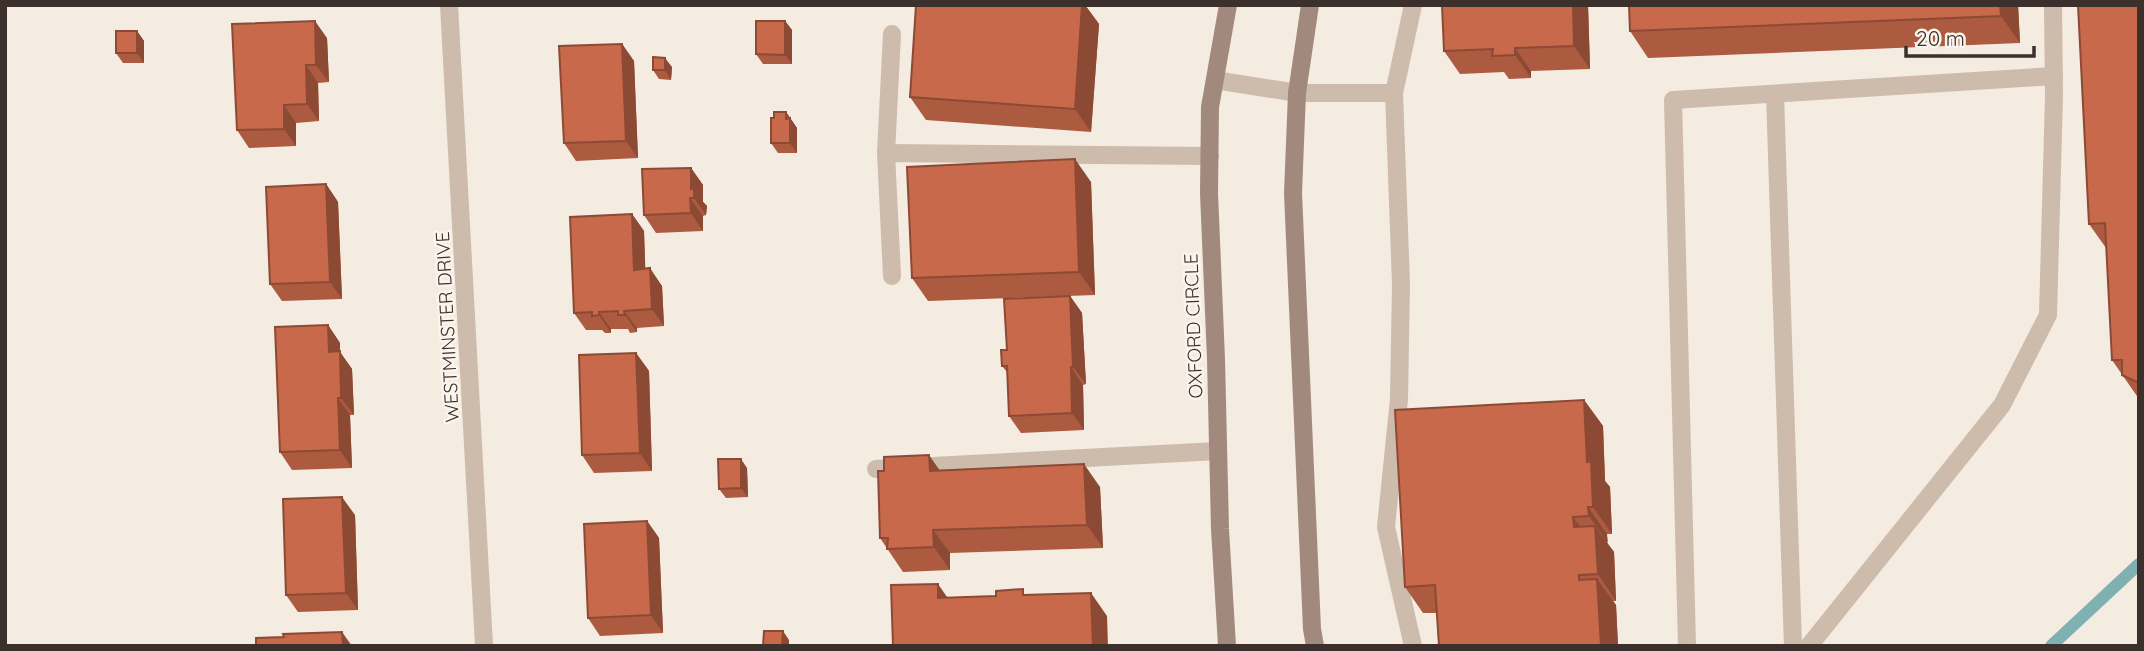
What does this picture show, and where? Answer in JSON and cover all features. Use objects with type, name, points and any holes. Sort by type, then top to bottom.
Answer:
[{"type":"street","name":"WESTMINSTER DRIVE","points":[[450,5],[484,646]]},
{"type":"street","name":"OXFORD CIRCLE","points":[[1227,646],[1220,529],[1210,107],[1228,5]]},
{"type":"street","points":[[1310,5],[1297,93],[1293,192],[1315,646]]},
{"type":"street","points":[[1413,5],[1394,93],[1401,284],[1399,399],[1386,527],[1413,646]]},
{"type":"street","points":[[1809,646],[2002,405],[2048,315],[2054,76],[2053,5]]},
{"type":"street","points":[[892,34],[886,153],[892,276]]},
{"type":"street","points":[[1687,646],[1673,100],[2054,76]]},
{"type":"street","points":[[1215,80],[1297,93],[1394,93]]},
{"type":"street","points":[[1774,94],[1793,646]]},
{"type":"street","points":[[886,153],[1210,156]]},
{"type":"street","points":[[876,469],[1218,451]]},
{"type":"building","points":[[916,5],[1082,5],[1075,109],[910,97]]},
{"type":"building","points":[[1442,5],[1573,5],[1574,46],[1515,48],[1515,55],[1492,56],[1493,49],[1444,51]]},
{"type":"building","points":[[1629,5],[2000,5],[2001,16],[1630,31]]},
{"type":"building","points":[[2078,5],[2139,5],[2139,383],[2122,375],[2122,360],[2112,360],[2105,223],[2089,224]]},
{"type":"building","points":[[315,21],[316,65],[306,65],[307,104],[284,105],[284,129],[237,130],[232,24]]},
{"type":"building","points":[[756,21],[785,21],[785,55],[756,54]]},
{"type":"building","points":[[116,31],[137,31],[137,53],[116,53]]},
{"type":"building","points":[[622,44],[626,141],[564,143],[559,46]]},
{"type":"building","points":[[653,57],[665,58],[665,70],[653,70]]},
{"type":"building","points":[[774,112],[786,112],[786,119],[790,118],[790,143],[771,143],[771,118],[774,118]]},
{"type":"building","points":[[1075,159],[1079,272],[912,278],[907,167]]},
{"type":"building","points":[[691,168],[694,198],[690,198],[691,213],[644,215],[642,169]]},
{"type":"building","points":[[326,184],[330,282],[270,284],[266,187]]},
{"type":"building","points":[[632,214],[634,270],[650,268],[652,309],[624,311],[625,315],[618,315],[618,311],[599,312],[599,315],[592,316],[592,312],[574,313],[570,217]]},
{"type":"building","points":[[1070,296],[1072,413],[1009,416],[1007,366],[1002,366],[1001,350],[1007,350],[1004,299]]},
{"type":"building","points":[[328,325],[329,352],[340,351],[340,450],[280,452],[275,327]]},
{"type":"building","points":[[636,353],[640,453],[582,455],[579,355]]},
{"type":"building","points":[[1584,400],[1587,462],[1591,461],[1593,507],[1588,507],[1589,516],[1573,517],[1574,527],[1595,526],[1598,574],[1579,575],[1579,580],[1597,579],[1601,646],[1439,646],[1435,585],[1405,587],[1395,410]]},
{"type":"building","points":[[929,455],[930,471],[1084,464],[1087,525],[933,530],[934,547],[887,549],[888,538],[880,538],[878,471],[884,471],[884,457]]},
{"type":"building","points":[[718,459],[741,459],[741,488],[719,489]]},
{"type":"building","points":[[342,497],[346,593],[286,595],[283,499]]},
{"type":"building","points":[[647,521],[651,615],[588,618],[584,524]]},
{"type":"building","points":[[938,584],[938,598],[996,596],[996,591],[1023,589],[1023,595],[1091,593],[1093,646],[893,646],[891,585]]},
{"type":"building","points":[[764,631],[783,631],[782,646],[763,646]]},
{"type":"building","points":[[342,632],[343,646],[256,646],[256,638],[284,637],[283,634]]},
{"type":"waterway","points":[[2051,646],[2139,564]]}]
